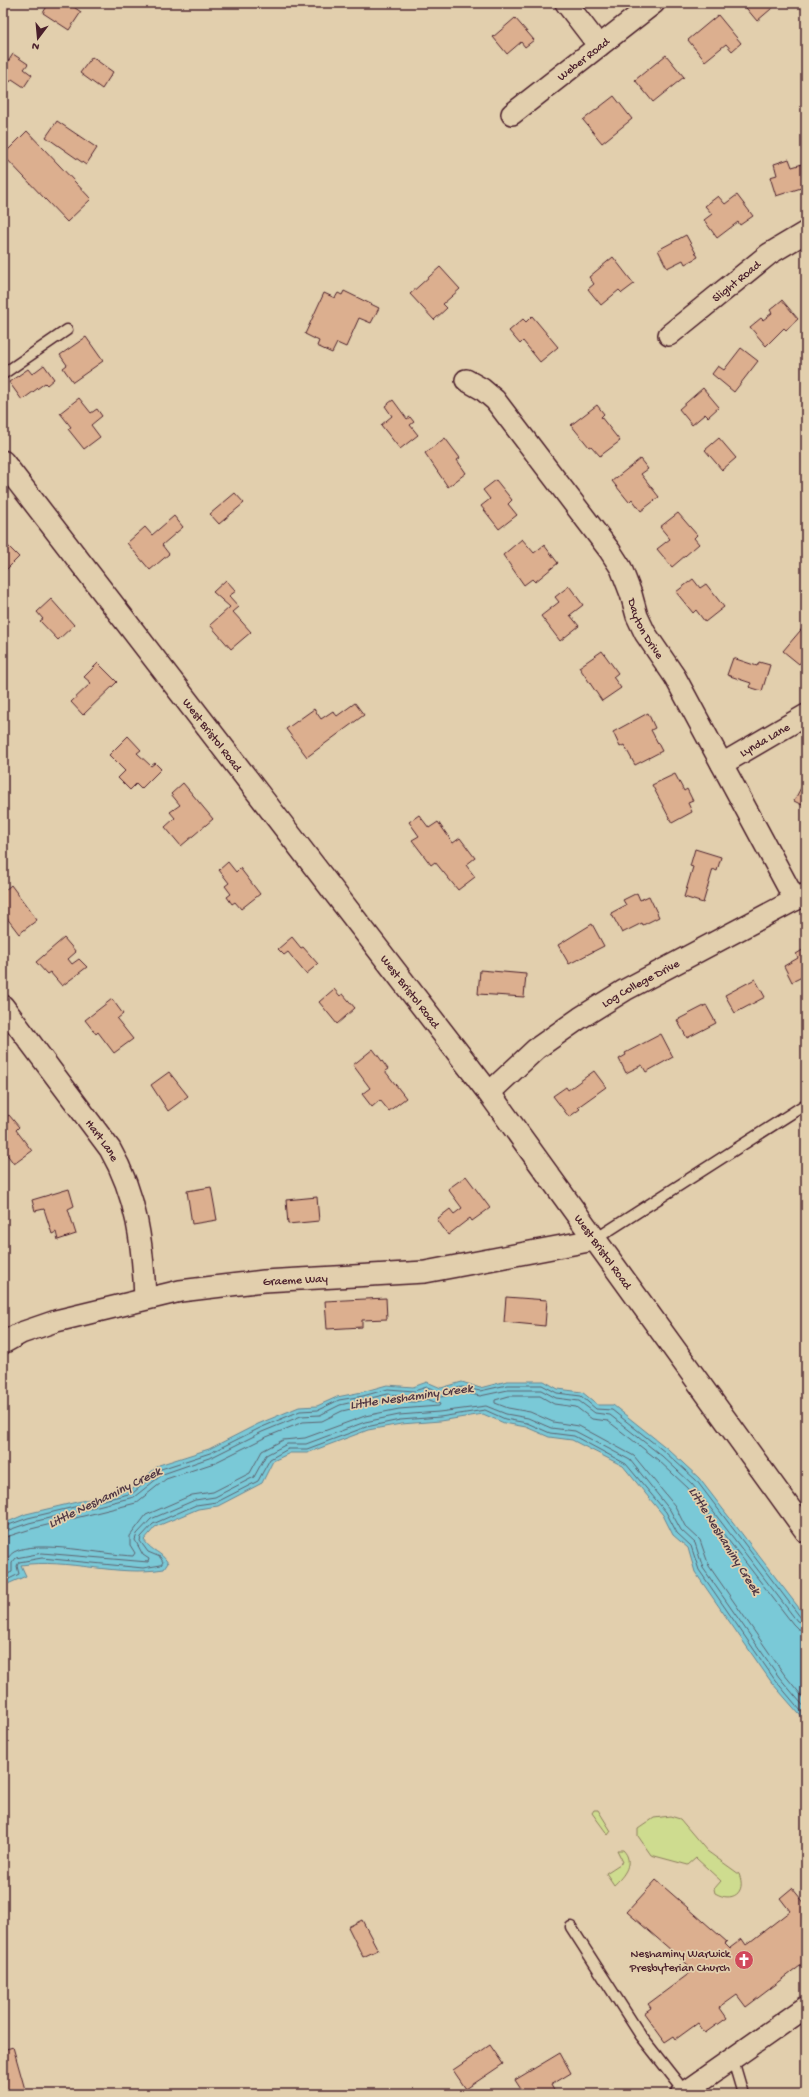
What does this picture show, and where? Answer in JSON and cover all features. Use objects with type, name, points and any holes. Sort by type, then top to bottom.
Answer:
[{"type":"main road","name":"West Bristol Road","points":[[3,462],[488,1093],[806,1531]]},
{"type":"street","points":[[566,3],[599,46]]},
{"type":"street","name":"Weber Road","points":[[512,114],[654,3]]},
{"type":"street","name":"Slight Road","points":[[669,335],[768,254],[806,232]]},
{"type":"street","name":"Dayton Drive","points":[[466,380],[482,389],[495,400],[610,551],[621,568],[645,633],[675,677],[722,764],[800,897]]},
{"type":"street","name":"Lynda Lane","points":[[722,764],[806,715]]},
{"type":"street","name":"Log College Drive","points":[[488,1093],[536,1049],[580,1018],[625,990],[800,897]]},
{"type":"street","name":"Hart Lane","points":[[3,1006],[110,1149],[121,1168],[129,1188],[140,1235],[145,1298]]},
{"type":"street","name":"Graeme Way","points":[[3,1343],[21,1333],[50,1323],[145,1298],[180,1291],[264,1281],[425,1272],[594,1240]]},
{"type":"street","points":[[683,2093],[733,2060],[806,2006]]},
{"type":"lane","points":[[3,374],[66,330]]},
{"type":"lane","points":[[594,1240],[806,1104]]},
{"type":"lane","points":[[571,1927],[641,2036],[683,2093]]},
{"type":"lane","points":[[733,2060],[743,2094]]},
{"type":"green space","points":[[594,1810],[598,1810],[611,1831],[608,1835],[592,1813]]},
{"type":"green space","points":[[670,1816],[680,1819],[707,1851],[739,1874],[741,1886],[736,1894],[727,1897],[715,1893],[714,1889],[721,1881],[696,1858],[688,1865],[651,1855],[638,1836],[638,1829],[654,1818]]},
{"type":"green space","points":[[617,1850],[623,1850],[628,1859],[628,1864],[627,1869],[614,1885],[606,1873],[623,1862]]},
{"type":"water","name":"Little Neshaminy Creek","points":[[507,1381],[544,1381],[558,1389],[582,1392],[598,1405],[613,1405],[668,1449],[699,1478],[806,1617],[806,1722],[772,1683],[695,1572],[688,1548],[673,1535],[663,1515],[623,1466],[572,1440],[549,1437],[526,1427],[504,1423],[483,1414],[440,1421],[401,1424],[368,1430],[307,1453],[290,1453],[273,1461],[262,1483],[218,1506],[198,1509],[155,1527],[144,1540],[168,1563],[164,1569],[128,1571],[39,1563],[21,1565],[26,1576],[3,1586],[3,1524],[26,1514],[132,1489],[159,1465],[209,1449],[258,1424],[299,1407],[317,1406],[337,1397],[387,1385],[413,1387],[427,1382],[441,1388],[462,1382],[480,1388]]},
{"type":"building","points":[[49,3],[68,3],[81,12],[69,30],[43,13]]},
{"type":"building","points":[[742,3],[778,3],[757,21]]},
{"type":"building","points":[[718,15],[741,43],[732,51],[726,44],[705,61],[688,40]]},
{"type":"building","points":[[515,18],[534,40],[525,47],[521,42],[507,54],[493,37]]},
{"type":"building","points":[[13,54],[28,64],[24,69],[32,75],[24,87],[12,79],[10,82],[3,78],[3,69]]},
{"type":"building","points":[[666,55],[684,77],[653,102],[635,80]]},
{"type":"building","points":[[92,57],[113,72],[102,89],[80,73]]},
{"type":"building","points":[[614,96],[632,119],[602,143],[583,120]]},
{"type":"building","points":[[57,121],[97,148],[86,165],[46,137]]},
{"type":"building","points":[[27,131],[91,199],[67,222],[3,155]]},
{"type":"building","points":[[789,159],[792,167],[806,163],[806,190],[802,191],[801,188],[776,196],[770,177],[777,175],[774,164]]},
{"type":"building","points":[[737,195],[753,216],[740,225],[738,222],[717,238],[704,220],[712,214],[705,206],[718,196],[725,204]]},
{"type":"building","points":[[686,235],[698,257],[685,264],[683,260],[667,268],[658,250]]},
{"type":"building","points":[[613,257],[634,284],[622,293],[619,290],[601,305],[588,289],[594,284],[589,277]]},
{"type":"building","points":[[440,267],[460,289],[443,304],[447,308],[434,320],[410,294]]},
{"type":"building","points":[[344,291],[379,308],[371,323],[359,318],[346,347],[337,343],[332,353],[317,346],[319,341],[305,334],[324,293],[335,298],[338,293],[342,295]]},
{"type":"building","points":[[782,300],[798,319],[786,330],[784,328],[766,346],[750,327],[761,318],[763,320],[772,313],[770,310]]},
{"type":"building","points":[[532,316],[558,347],[540,362],[523,341],[520,344],[509,331],[523,319],[526,322]]},
{"type":"building","points":[[86,337],[103,361],[73,382],[63,368],[67,365],[60,355]]},
{"type":"building","points":[[741,348],[758,361],[734,392],[712,374],[718,366],[724,370]]},
{"type":"building","points":[[44,365],[54,379],[47,385],[45,383],[22,400],[9,382],[28,369],[32,374]]},
{"type":"building","points":[[703,388],[719,407],[708,417],[705,414],[692,425],[679,409]]},
{"type":"building","points":[[79,398],[91,413],[97,409],[102,416],[91,425],[100,437],[84,449],[68,429],[71,427],[60,413]]},
{"type":"building","points":[[393,400],[407,419],[410,417],[414,422],[410,425],[418,435],[400,449],[381,425],[392,416],[385,406]]},
{"type":"building","points":[[597,405],[604,414],[601,417],[620,441],[600,456],[591,446],[589,447],[571,425]]},
{"type":"building","points":[[445,438],[460,458],[457,460],[466,473],[448,487],[425,453]]},
{"type":"building","points":[[719,438],[736,458],[722,470],[705,450]]},
{"type":"building","points":[[640,459],[648,469],[641,474],[659,497],[641,511],[632,499],[629,502],[612,481]]},
{"type":"building","points":[[496,480],[512,500],[508,504],[517,515],[499,529],[481,506],[490,499],[483,490]]},
{"type":"building","points":[[235,493],[244,503],[219,524],[210,514]]},
{"type":"building","points":[[678,513],[697,535],[694,538],[699,544],[672,567],[657,549],[670,539],[660,527]]},
{"type":"building","points":[[174,516],[183,527],[162,545],[169,554],[150,570],[127,543],[145,527],[152,535]]},
{"type":"building","points":[[522,539],[534,553],[544,545],[558,563],[535,582],[532,579],[524,585],[503,555]]},
{"type":"building","points":[[3,541],[19,557],[3,573]]},
{"type":"building","points":[[693,579],[700,588],[706,584],[724,607],[705,622],[696,610],[693,613],[676,592]]},
{"type":"building","points":[[226,580],[236,591],[229,596],[239,607],[233,612],[251,632],[231,649],[210,625],[230,607],[213,592]]},
{"type":"building","points":[[569,586],[583,605],[570,615],[579,626],[560,641],[541,616],[559,602],[555,597]]},
{"type":"building","points":[[51,599],[74,625],[58,640],[40,621],[43,619],[37,612]]},
{"type":"building","points":[[806,624],[806,656],[799,664],[783,651]]},
{"type":"building","points":[[602,651],[618,673],[613,677],[621,688],[602,701],[579,667]]},
{"type":"building","points":[[733,658],[757,666],[759,662],[770,665],[762,691],[749,687],[751,683],[727,675]]},
{"type":"building","points":[[98,663],[117,682],[83,715],[71,702],[91,683],[84,677]]},
{"type":"building","points":[[355,703],[364,715],[307,757],[286,729],[314,709],[321,719],[333,711],[337,716]]},
{"type":"building","points":[[648,713],[655,728],[651,730],[662,751],[635,765],[624,745],[620,747],[613,732]]},
{"type":"building","points":[[128,736],[141,750],[137,753],[151,766],[155,763],[161,769],[141,789],[136,784],[130,790],[118,778],[125,771],[109,755]]},
{"type":"building","points":[[675,774],[684,791],[687,789],[693,801],[688,803],[692,812],[672,823],[652,785]]},
{"type":"building","points":[[804,782],[806,783],[806,807],[794,801]]},
{"type":"building","points":[[183,783],[213,819],[181,846],[165,827],[175,818],[170,812],[180,805],[171,794]]},
{"type":"building","points":[[419,815],[429,828],[438,822],[453,843],[460,838],[475,858],[466,865],[475,877],[458,890],[435,862],[431,865],[412,840],[419,836],[409,822]]},
{"type":"building","points":[[695,849],[721,857],[717,871],[713,869],[703,903],[684,897],[693,867],[690,866]]},
{"type":"building","points":[[228,862],[236,872],[240,868],[260,894],[241,909],[235,902],[232,904],[227,897],[231,894],[225,886],[229,883],[219,870]]},
{"type":"building","points":[[11,885],[37,920],[19,934],[3,913],[3,892]]},
{"type":"building","points":[[637,893],[640,900],[649,896],[659,917],[643,925],[642,923],[622,933],[611,913],[626,905],[623,900]]},
{"type":"building","points":[[592,924],[604,946],[569,964],[558,945]]},
{"type":"building","points":[[292,937],[318,964],[306,974],[288,952],[284,955],[278,949]]},
{"type":"building","points":[[64,938],[76,952],[68,959],[72,964],[79,959],[87,967],[62,986],[50,972],[47,974],[36,962]]},
{"type":"building","points":[[806,948],[806,975],[792,982],[784,966],[798,958],[796,954]]},
{"type":"building","points":[[480,970],[526,974],[524,997],[478,994]]},
{"type":"building","points":[[755,979],[765,997],[735,1013],[725,995]]},
{"type":"building","points":[[334,989],[340,996],[343,994],[355,1008],[337,1024],[319,1002]]},
{"type":"building","points":[[112,999],[123,1014],[117,1019],[133,1039],[114,1053],[98,1032],[96,1034],[85,1020]]},
{"type":"building","points":[[706,1005],[716,1023],[687,1038],[677,1020]]},
{"type":"building","points":[[661,1034],[673,1057],[646,1072],[642,1065],[626,1073],[619,1059],[626,1055],[625,1053]]},
{"type":"building","points":[[373,1049],[388,1069],[385,1071],[406,1098],[389,1111],[380,1100],[372,1107],[362,1094],[370,1088],[353,1065]]},
{"type":"building","points":[[594,1071],[606,1087],[578,1107],[580,1109],[569,1117],[553,1096],[566,1087],[568,1090]]},
{"type":"building","points":[[169,1072],[188,1096],[168,1111],[151,1085]]},
{"type":"building","points":[[9,1115],[19,1127],[16,1130],[32,1151],[14,1164],[3,1149],[3,1119]]},
{"type":"building","points":[[466,1176],[490,1208],[472,1221],[470,1218],[448,1235],[437,1219],[450,1209],[454,1214],[462,1208],[448,1189]]},
{"type":"building","points":[[211,1187],[217,1220],[192,1224],[187,1191]]},
{"type":"building","points":[[69,1189],[74,1206],[68,1209],[76,1234],[58,1240],[56,1232],[52,1234],[44,1209],[35,1211],[32,1200]]},
{"type":"building","points":[[317,1197],[319,1221],[288,1224],[286,1200]]},
{"type":"building","points":[[506,1297],[547,1300],[545,1326],[504,1322]]},
{"type":"building","points":[[386,1298],[387,1319],[362,1320],[362,1327],[327,1329],[325,1301]]},
{"type":"building","name":"Neshaminy Warwick Presbyterian Church","points":[[656,1880],[727,1942],[725,1943],[730,1948],[742,1939],[746,1945],[790,1911],[780,1898],[792,1888],[806,1905],[806,1959],[803,1961],[804,1963],[746,2007],[737,1995],[719,2008],[726,2018],[705,2033],[698,2023],[676,2039],[674,2036],[665,2042],[644,2013],[651,2008],[648,2004],[694,1970],[627,1912]]},
{"type":"building","points":[[362,1920],[378,1950],[363,1957],[348,1927]]},
{"type":"building","points":[[490,2045],[503,2064],[466,2089],[453,2070]]},
{"type":"building","points":[[13,2047],[26,2093],[6,2094],[3,2084],[3,2050]]},
{"type":"building","points":[[560,2053],[571,2073],[551,2085],[555,2092],[551,2094],[524,2094],[515,2080]]},
{"type":"place","name":"Neshaminy Warwick Presbyterian Church","points":[[744,1960]]}]
